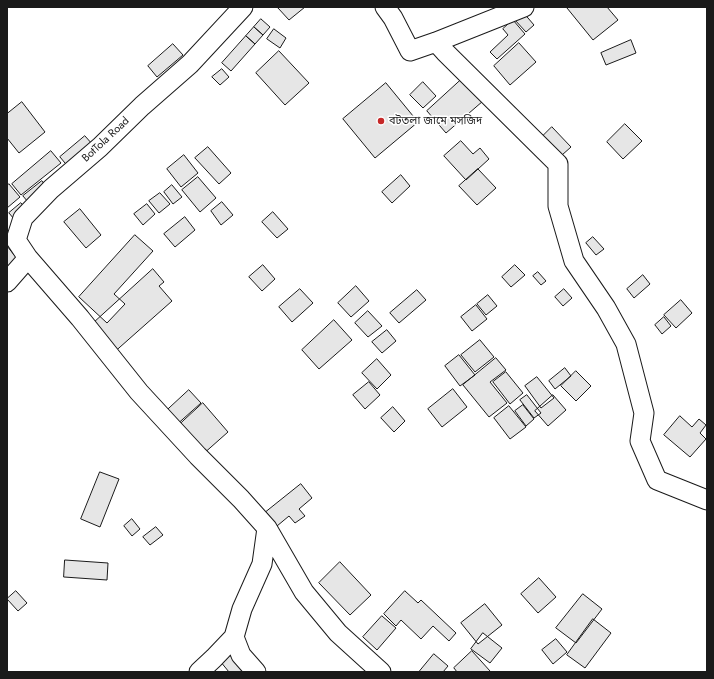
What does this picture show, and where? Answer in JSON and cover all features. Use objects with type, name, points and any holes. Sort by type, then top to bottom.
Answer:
[{"type":"street","name":"BotTola Road","points":[[28,258],[16,240],[23,218],[51,189],[100,147],[142,106],[190,64],[243,7]]},
{"type":"street","points":[[385,7],[410,51],[524,7]]},
{"type":"street","points":[[436,42],[558,164],[558,206],[574,261],[606,308],[626,344],[644,413],[640,441],[657,480],[707,500]]},
{"type":"street","points":[[7,282],[28,258],[80,318],[139,392],[198,456],[242,499],[267,528],[304,592],[338,633],[380,672]]},
{"type":"street","points":[[199,672],[234,637],[242,609],[262,564],[267,528]]},
{"type":"street","points":[[234,637],[241,655],[256,672]]},
{"type":"building","points":[[305,7],[289,20],[278,8]]},
{"type":"building","points":[[607,7],[618,20],[593,40],[567,8]]},
{"type":"building","points":[[522,11],[534,25],[526,32],[514,19]]},
{"type":"building","points":[[261,19],[270,27],[263,35],[254,27]]},
{"type":"building","points":[[513,20],[525,34],[497,59],[490,52],[508,35],[503,29]]},
{"type":"building","points":[[254,27],[263,35],[255,44],[246,36]]},
{"type":"building","points":[[274,29],[286,38],[280,48],[267,39]]},
{"type":"building","points":[[246,36],[255,44],[231,71],[222,63]]},
{"type":"building","points":[[631,40],[636,53],[606,65],[601,53]]},
{"type":"building","points":[[519,43],[536,62],[510,85],[494,66]]},
{"type":"building","points":[[173,44],[183,55],[157,77],[148,66]]},
{"type":"building","points":[[279,51],[309,83],[285,105],[256,73]]},
{"type":"building","points":[[222,69],[229,77],[220,85],[212,77]]},
{"type":"building","points":[[462,79],[483,101],[446,133],[427,111]]},
{"type":"building","points":[[423,82],[436,96],[423,108],[410,95]]},
{"type":"building","name":"বটতলা জামে মসজিদ","points":[[386,83],[418,122],[375,158],[343,119]]},
{"type":"building","points":[[22,102],[45,132],[19,153],[7,138],[7,114]]},
{"type":"building","points":[[625,124],[642,141],[623,159],[607,142]]},
{"type":"building","points":[[552,127],[571,147],[562,155],[543,136]]},
{"type":"building","points":[[85,136],[93,145],[70,169],[60,157]]},
{"type":"building","points":[[461,141],[473,154],[480,148],[489,159],[466,180],[444,156]]},
{"type":"building","points":[[208,147],[231,173],[219,184],[195,158]]},
{"type":"building","points":[[51,151],[61,163],[21,195],[12,184]]},
{"type":"building","points":[[184,155],[198,173],[181,187],[167,169]]},
{"type":"building","points":[[478,169],[496,188],[477,205],[459,186]]},
{"type":"building","points":[[401,175],[410,186],[392,203],[382,192]]},
{"type":"building","points":[[198,177],[216,198],[200,212],[182,190]]},
{"type":"building","points":[[42,181],[47,188],[28,202],[23,196]]},
{"type":"building","points":[[9,184],[20,197],[7,208],[7,186]]},
{"type":"building","points":[[172,185],[182,197],[173,204],[164,192]]},
{"type":"building","points":[[160,193],[170,204],[159,213],[149,201]]},
{"type":"building","points":[[222,202],[233,215],[221,225],[211,211]]},
{"type":"building","points":[[21,203],[26,209],[14,219],[9,213]]},
{"type":"building","points":[[147,204],[155,214],[143,225],[134,214]]},
{"type":"building","points":[[80,209],[101,235],[86,248],[64,222]]},
{"type":"building","points":[[273,212],[288,229],[277,238],[262,222]]},
{"type":"building","points":[[185,217],[195,230],[175,247],[164,234]]},
{"type":"building","points":[[135,235],[153,251],[114,294],[125,304],[107,323],[79,297]]},
{"type":"building","points":[[593,237],[604,249],[596,255],[586,243]]},
{"type":"building","points":[[7,246],[19,261],[7,272]]},
{"type":"building","points":[[263,265],[275,279],[262,291],[249,277]]},
{"type":"building","points":[[515,265],[525,275],[511,287],[502,277]]},
{"type":"building","points":[[153,269],[164,282],[159,286],[172,301],[111,355],[87,329]]},
{"type":"building","points":[[538,272],[546,281],[541,285],[533,276]]},
{"type":"building","points":[[643,275],[650,284],[634,298],[627,289]]},
{"type":"building","points":[[356,286],[369,301],[351,317],[338,303]]},
{"type":"building","points":[[300,289],[313,303],[292,322],[279,307]]},
{"type":"building","points":[[564,289],[572,298],[563,306],[555,297]]},
{"type":"building","points":[[417,290],[426,300],[399,323],[390,313]]},
{"type":"building","points":[[488,295],[497,306],[486,315],[477,304]]},
{"type":"building","points":[[681,300],[692,313],[676,328],[664,315]]},
{"type":"building","points":[[476,305],[487,319],[472,331],[461,317]]},
{"type":"building","points":[[368,311],[382,326],[368,337],[355,323]]},
{"type":"building","points":[[664,317],[671,326],[662,334],[655,325]]},
{"type":"building","points":[[334,320],[352,340],[319,369],[302,350]]},
{"type":"building","points":[[387,330],[396,341],[382,353],[372,342]]},
{"type":"building","points":[[480,340],[494,357],[475,372],[461,355]]},
{"type":"building","points":[[459,355],[475,375],[460,386],[445,366]]},
{"type":"building","points":[[496,358],[506,370],[490,382],[507,403],[489,417],[463,385]]},
{"type":"building","points":[[377,359],[391,375],[377,389],[362,373]]},
{"type":"building","points":[[565,368],[571,376],[555,389],[549,381]]},
{"type":"building","points":[[576,371],[591,386],[576,401],[561,386]]},
{"type":"building","points":[[506,372],[523,393],[510,404],[493,382]]},
{"type":"building","points":[[537,377],[554,398],[541,408],[525,386]]},
{"type":"building","points":[[369,382],[380,395],[365,409],[353,395]]},
{"type":"building","points":[[453,389],[467,407],[442,427],[428,409]]},
{"type":"building","points":[[189,390],[201,403],[174,427],[162,415]]},
{"type":"building","points":[[527,395],[541,413],[534,418],[520,400]]},
{"type":"building","points":[[553,395],[566,410],[548,426],[535,411]]},
{"type":"building","points":[[203,403],[228,432],[202,455],[177,427]]},
{"type":"building","points":[[523,405],[534,419],[526,426],[515,411]]},
{"type":"building","points":[[509,406],[526,427],[510,439],[494,418]]},
{"type":"building","points":[[393,407],[405,421],[394,432],[381,418]]},
{"type":"building","points":[[680,416],[692,427],[699,419],[706,425],[700,433],[706,439],[690,457],[664,435]]},
{"type":"building","points":[[100,472],[119,479],[100,527],[81,519]]},
{"type":"building","points":[[301,484],[312,498],[299,509],[305,516],[295,523],[289,516],[277,526],[266,512]]},
{"type":"building","points":[[132,519],[140,529],[132,536],[124,526]]},
{"type":"building","points":[[156,527],[163,535],[150,545],[143,537]]},
{"type":"building","points":[[65,560],[108,563],[107,580],[64,577]]},
{"type":"building","points":[[340,562],[371,595],[350,615],[319,583]]},
{"type":"building","points":[[539,578],[556,597],[538,613],[521,594]]},
{"type":"building","points":[[16,591],[27,603],[18,611],[7,599]]},
{"type":"building","points":[[405,591],[418,603],[421,600],[456,633],[449,641],[433,626],[421,639],[401,620],[396,626],[384,614]]},
{"type":"building","points":[[583,594],[602,609],[576,643],[556,628]]},
{"type":"building","points":[[485,604],[502,625],[478,644],[461,623]]},
{"type":"building","points":[[382,616],[396,628],[377,650],[363,637]]},
{"type":"building","points":[[593,619],[611,633],[585,668],[567,655]]},
{"type":"building","points":[[483,633],[502,648],[490,663],[471,649]]},
{"type":"building","points":[[556,639],[567,652],[553,664],[542,650]]},
{"type":"building","points":[[472,651],[490,671],[489,672],[457,672],[454,668]]},
{"type":"building","points":[[229,654],[243,670],[241,672],[229,672],[220,661]]},
{"type":"building","points":[[434,654],[448,666],[443,672],[419,672]]},
{"type":"place","name":"বটতলা জামে মসজিদ","points":[[381,121]]}]
